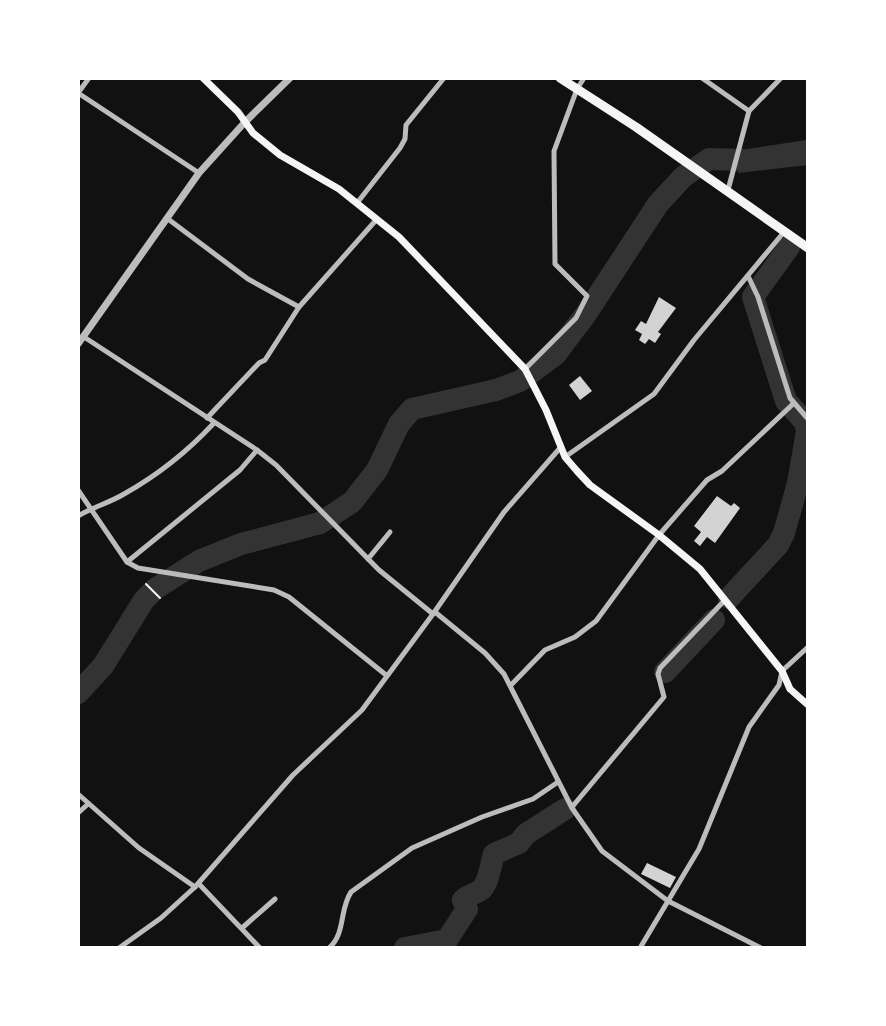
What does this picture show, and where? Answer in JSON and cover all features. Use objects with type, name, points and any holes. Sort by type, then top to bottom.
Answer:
[{"type":"highway","points":[[560,78],[712,179],[729,186],[808,248]]},
{"type":"main road","points":[[203,78],[253,133],[280,155],[357,203],[399,237],[525,369],[565,457],[590,485],[700,569],[782,671],[790,689],[808,705]]},
{"type":"street","points":[[89,78],[78,93],[199,173]]},
{"type":"street","points":[[78,344],[199,173],[290,78]]},
{"type":"street","points":[[357,203],[400,148],[405,139],[406,125],[444,78]]},
{"type":"street","points":[[525,369],[576,318],[587,296],[555,264],[554,151],[584,78]]},
{"type":"street","points":[[702,78],[749,111]]},
{"type":"street","points":[[729,186],[749,111],[781,78]]},
{"type":"street","points":[[168,219],[248,279],[299,307]]},
{"type":"street","points":[[207,418],[265,360],[299,307],[377,219]]},
{"type":"street","points":[[565,457],[654,394],[687,349],[785,231]]},
{"type":"street","points":[[748,276],[758,297],[790,398],[808,419]]},
{"type":"street","points":[[84,337],[121,358],[257,450],[368,559],[485,653],[511,685],[572,808],[602,851],[668,901],[761,948]]},
{"type":"street","points":[[511,685],[545,650],[575,637],[596,621],[659,535],[707,480],[722,471],[794,403]]},
{"type":"street","points":[[78,516],[122,496],[153,476],[189,449],[214,423]]},
{"type":"street","points":[[119,948],[161,918],[197,886],[293,775],[362,710],[504,512],[560,448]]},
{"type":"street","points":[[127,562],[240,470],[257,450]]},
{"type":"street","points":[[78,490],[127,562],[154,571],[274,590],[289,597],[387,675]]},
{"type":"street","points":[[368,559],[390,532]]},
{"type":"street","points":[[572,808],[664,697],[658,674],[660,668],[724,601]]},
{"type":"street","points":[[640,948],[699,849],[749,727],[779,685],[782,671],[808,647]]},
{"type":"street","points":[[329,948],[340,934],[345,901],[363,883],[412,848],[482,817],[533,799],[558,782]]},
{"type":"street","points":[[78,794],[139,848],[197,886],[260,948]]},
{"type":"street","points":[[78,813],[88,804]]},
{"type":"street","points":[[242,928],[275,899]]},
{"type":"path","points":[[146,584],[160,598]]},
{"type":"shaded area","points":[[806,140],[808,165],[738,173],[747,149]]},
{"type":"building","points":[[659,297],[676,308],[658,332],[661,334],[655,343],[649,339],[645,344],[639,340],[642,334],[635,330],[641,321],[646,324]]},
{"type":"building","points":[[580,376],[592,391],[580,400],[569,385]]},
{"type":"building","points":[[717,496],[740,508],[715,543],[707,537],[700,546],[694,541],[701,532],[694,526]]},
{"type":"building","points":[[647,863],[676,877],[670,888],[641,874]]},
{"type":"waterway","points":[[78,693],[103,666],[144,600],[155,589],[199,561],[241,544],[320,523],[352,502],[377,470],[399,424],[412,409],[496,390],[520,381],[555,355],[586,314],[658,204],[683,177],[709,159],[743,160]]},
{"type":"waterway","points":[[729,598],[778,545],[784,533],[798,483],[807,431],[805,422],[786,401],[753,297],[789,247]]},
{"type":"waterway","points":[[665,672],[714,620]]},
{"type":"waterway","points":[[405,948],[447,940],[467,909],[463,900],[484,886],[494,854],[519,843],[526,834],[565,809]]}]
